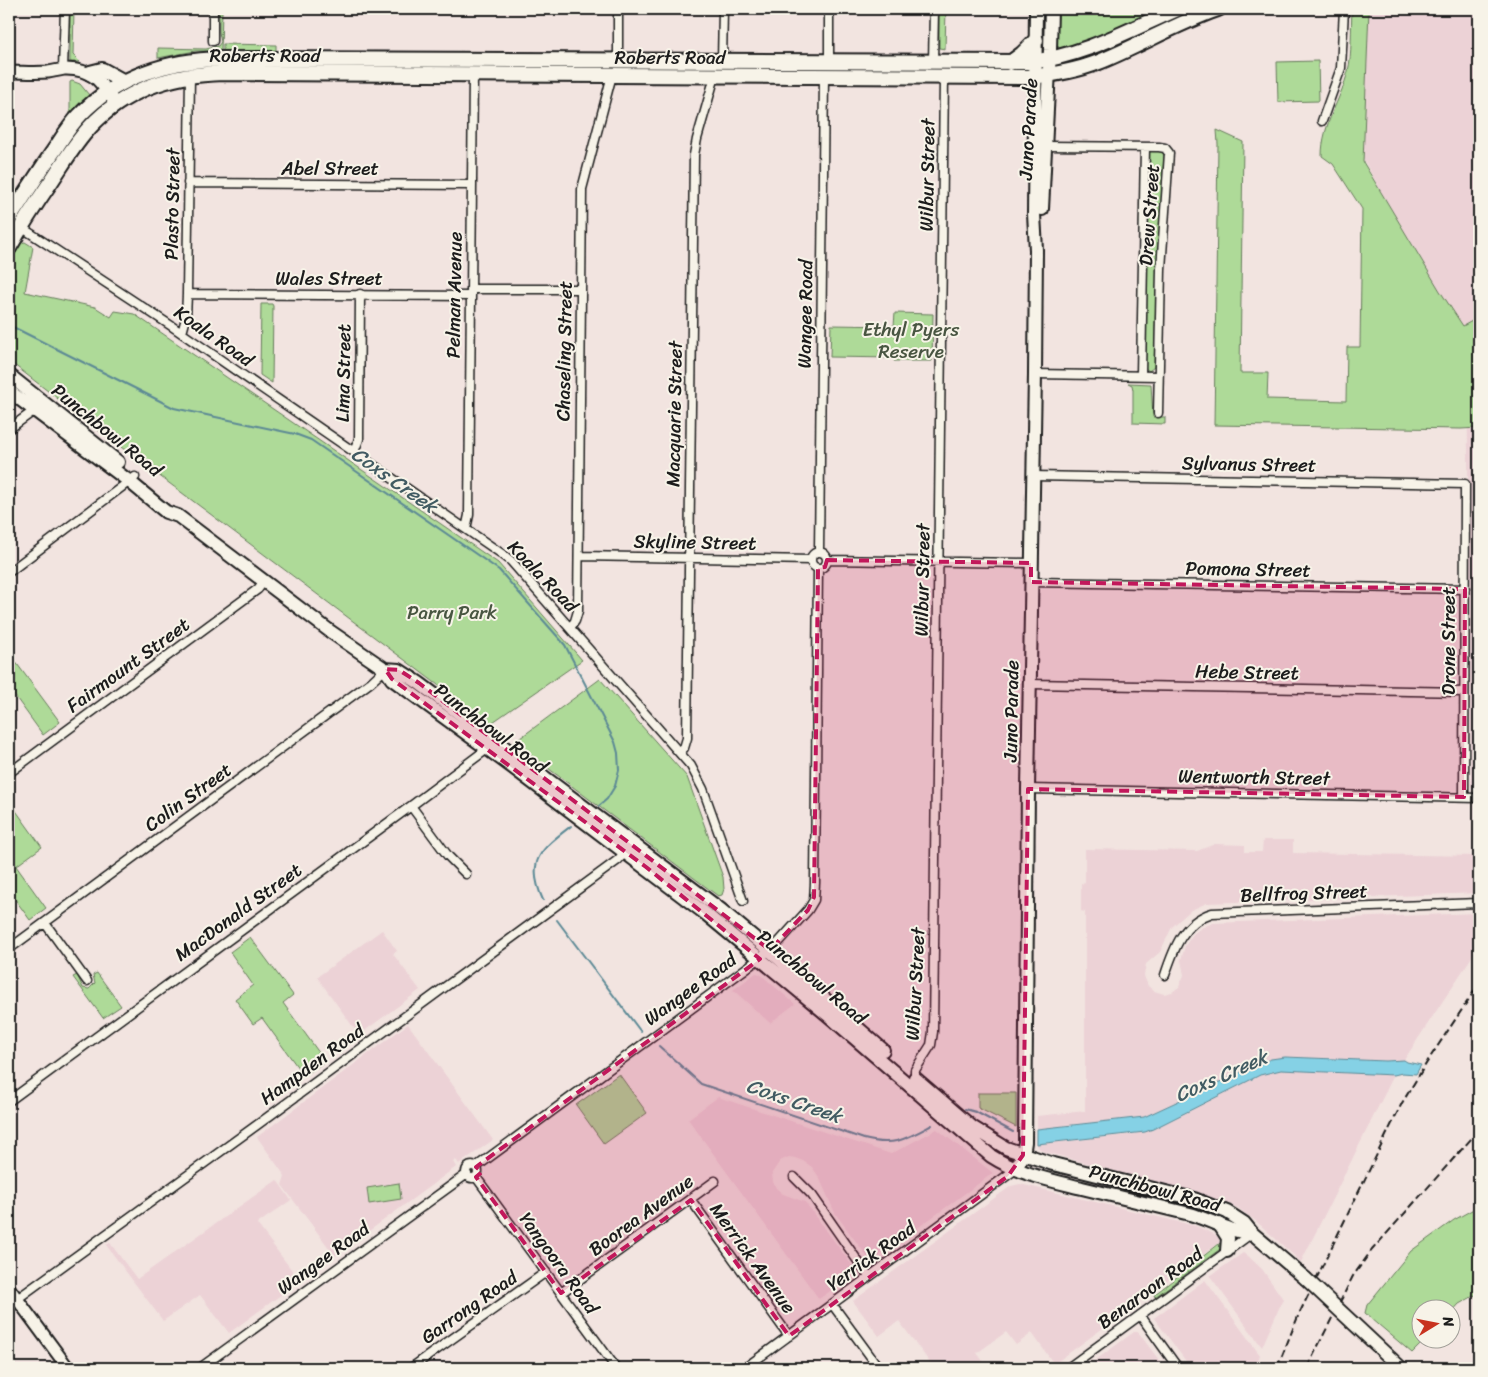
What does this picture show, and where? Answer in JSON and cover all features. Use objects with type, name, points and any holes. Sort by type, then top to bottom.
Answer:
[{"type":"highway","name":"Roberts Road","points":[[9,218],[69,128],[80,115],[104,94],[124,82],[166,65],[203,60],[1036,62],[1086,49],[1177,9]]},
{"type":"highway","name":"Roberts Road","points":[[9,248],[76,144],[89,128],[113,107],[144,88],[190,75],[224,73],[944,78],[1042,76],[1099,62],[1190,19],[1218,9]]},
{"type":"highway","points":[[1009,63],[1022,54],[1036,40]]},
{"type":"highway","points":[[90,73],[102,70],[124,82]]},
{"type":"main road","name":"Juno Parade","points":[[1036,9],[1036,62],[1042,76],[1045,146],[1042,213],[1036,250]]},
{"type":"main road","name":"Juno Parade","points":[[1016,1170],[1023,1155],[1026,1132],[1028,790],[1035,374],[1036,250],[1034,214],[1042,76],[1050,59],[1051,9]]},
{"type":"main road","points":[[48,72],[63,69],[90,73],[101,83],[104,94]]},
{"type":"main road","points":[[9,72],[48,72],[84,79],[104,94],[113,107]]},
{"type":"main road","name":"Punchbowl Road","points":[[9,375],[132,479]]},
{"type":"main road","name":"Punchbowl Road","points":[[9,391],[170,506],[178,516],[331,632],[385,669],[392,679],[487,748],[706,914],[765,954],[972,1127],[994,1142],[1023,1155],[1203,1202],[1238,1218],[1252,1233],[1305,1278],[1399,1366]]},
{"type":"main road","name":"Punchbowl Road","points":[[385,669],[399,670],[419,683],[705,897],[857,1039],[984,1151],[998,1161],[1016,1170],[1048,1180],[1192,1215],[1239,1233],[1252,1233]]},
{"type":"main road","points":[[1219,1224],[1228,1238],[1229,1246],[1227,1251]]},
{"type":"main road","points":[[9,1288],[68,1368]]},
{"type":"street","points":[[63,69],[65,9]]},
{"type":"street","points":[[213,9],[213,41]]},
{"type":"street","points":[[618,9],[618,61]]},
{"type":"street","points":[[722,62],[723,9]]},
{"type":"street","points":[[828,62],[829,9]]},
{"type":"street","points":[[933,63],[934,9]]},
{"type":"street","points":[[1322,121],[1341,68],[1344,9]]},
{"type":"street","name":"Pelman Avenue","points":[[466,529],[469,514],[474,61]]},
{"type":"street","name":"Plasto Street","points":[[182,333],[186,318],[187,294],[190,75]]},
{"type":"street","name":"Chaseling Street","points":[[570,628],[575,622],[578,611],[582,185],[612,76]]},
{"type":"street","name":"Macquarie Street","points":[[680,752],[684,748],[687,738],[694,155],[715,76]]},
{"type":"street","name":"Wangee Road","points":[[819,552],[824,77]]},
{"type":"street","name":"Wilbur Street","points":[[915,1078],[915,1070],[932,1045],[933,1032],[944,78]]},
{"type":"street","points":[[1045,146],[1145,147]]},
{"type":"street","name":"Drew Street","points":[[1141,375],[1145,147],[1162,147],[1169,156],[1161,268],[1158,413]]},
{"type":"street","name":"Abel Street","points":[[188,183],[472,185]]},
{"type":"street","name":"Koala Road","points":[[21,227],[182,333],[511,561],[691,766],[703,789],[743,901]]},
{"type":"street","name":"Wales Street","points":[[187,294],[360,294],[581,289]]},
{"type":"street","name":"Lima Street","points":[[354,452],[358,439],[360,294]]},
{"type":"street","points":[[1035,374],[1158,376]]},
{"type":"street","points":[[9,429],[35,410]]},
{"type":"street","name":"Sylvanus Street","points":[[1033,476],[1465,484]]},
{"type":"street","points":[[9,572],[132,479]]},
{"type":"street","name":"Drone Street","points":[[1464,798],[1465,484]]},
{"type":"street","points":[[819,552],[825,555],[827,560],[825,565],[818,568],[814,566],[811,560],[819,552]]},
{"type":"street","name":"Skyline Street","points":[[579,556],[811,560]]},
{"type":"street","points":[[827,560],[1031,562]]},
{"type":"street","name":"Wangee Road","points":[[476,1167],[765,954],[808,910],[814,897],[818,568]]},
{"type":"street","name":"Fairmount Street","points":[[9,773],[250,595],[264,581]]},
{"type":"street","name":"Pomona Street","points":[[1031,582],[1465,589]]},
{"type":"street","name":"Colin Street","points":[[9,949],[371,682],[385,669]]},
{"type":"street","name":"Hebe Street","points":[[1030,684],[1464,692]]},
{"type":"street","name":"MacDonald Street","points":[[9,1101],[411,806],[487,748]]},
{"type":"street","name":"Wentworth Street","points":[[1028,790],[1479,798]]},
{"type":"street","points":[[411,806],[448,856],[466,874]]},
{"type":"street","name":"Hampden Road","points":[[17,1299],[618,860],[625,852]]},
{"type":"street","name":"Bellfrog Street","points":[[1166,975],[1172,954],[1184,931],[1195,921],[1212,913],[1479,903]]},
{"type":"street","points":[[45,923],[87,981]]},
{"type":"street","points":[[469,1167],[476,1167],[479,1172],[476,1177],[470,1178],[467,1174],[466,1170],[469,1167]]},
{"type":"street","name":"Yerrick Road","points":[[745,1368],[1016,1170]]},
{"type":"street","name":"Wangee Road","points":[[200,1368],[467,1174]]},
{"type":"street","name":"Yangoora Road","points":[[476,1177],[616,1368]]},
{"type":"street","points":[[794,1177],[812,1196],[869,1277]]},
{"type":"street","name":"Boorea Avenue","points":[[561,1293],[715,1181]]},
{"type":"street","name":"Merrick Avenue","points":[[690,1200],[789,1336]]},
{"type":"street","name":"Benaroon Road","points":[[1068,1368],[1252,1233]]},
{"type":"street","name":"Garrong Road","points":[[411,1368],[546,1272]]},
{"type":"street","points":[[832,1304],[879,1368]]},
{"type":"street","points":[[1140,1315],[1178,1368]]},
{"type":"highlighted area","points":[[827,560],[1031,563],[1031,582],[1465,589],[1464,797],[1028,789],[1023,1155],[1008,1176],[789,1336],[691,1200],[561,1293],[476,1177],[482,1172],[476,1167],[760,959],[646,867],[392,679],[385,669],[399,670],[419,683],[770,950],[808,910],[814,897],[818,568],[825,567]]},
{"type":"shaded area","points":[[1361,9],[1479,9],[1479,787],[1471,787],[1467,348],[1362,157]]},
{"type":"shaded area","points":[[1263,840],[1293,840],[1293,853],[1479,856],[1479,893],[1207,903],[1191,910],[1172,927],[1160,952],[1146,964],[1144,976],[1148,986],[1154,991],[1164,994],[1172,992],[1179,987],[1184,975],[1181,960],[1185,946],[1193,934],[1213,923],[1479,913],[1479,946],[1404,1060],[1285,1057],[1272,1059],[1144,1117],[1037,1129],[1037,1116],[1085,1111],[1085,912],[1081,911],[1081,884],[1085,883],[1085,849],[1197,851],[1215,844],[1245,845],[1245,852],[1262,852]]},
{"type":"shaded area","points":[[382,930],[397,951],[393,954],[420,990],[359,1035],[317,977]]},
{"type":"shaded area","points":[[756,973],[760,974],[795,1004],[770,1023],[733,990]]},
{"type":"shaded area","points":[[408,1024],[493,1140],[459,1164],[456,1160],[453,1162],[456,1167],[335,1256],[282,1185],[285,1176],[257,1137]]},
{"type":"shaded area","points":[[1281,1070],[1394,1075],[1301,1262],[1257,1222],[1238,1208],[1221,1200],[1042,1151],[1037,1144],[1134,1134],[1153,1129],[1260,1075]]},
{"type":"shaded area","points":[[718,1097],[891,1154],[937,1129],[993,1173],[871,1262],[835,1213],[819,1177],[812,1167],[795,1158],[789,1157],[780,1161],[772,1173],[776,1188],[783,1194],[805,1202],[857,1272],[819,1299],[688,1119]]},
{"type":"shaded area","points":[[277,1180],[291,1200],[257,1224],[300,1281],[229,1333],[200,1295],[163,1321],[106,1245],[110,1243],[137,1279]]},
{"type":"shaded area","points":[[1020,1184],[1196,1226],[1214,1234],[1219,1238],[1219,1243],[1054,1364],[1032,1333],[1016,1345],[1006,1332],[977,1353],[988,1368],[934,1368],[899,1321],[879,1336],[853,1301],[1011,1186]]},
{"type":"shaded area","points":[[1243,1253],[1262,1269],[1283,1299],[1262,1347],[1210,1276]]},
{"type":"shaded area","points":[[1205,1280],[1260,1355],[1255,1368],[1191,1368],[1154,1318]]},
{"type":"shaded area","points":[[1134,1332],[1138,1332],[1165,1368],[1085,1368]]},
{"type":"green space","points":[[70,9],[74,9],[73,55],[80,62],[70,62]]},
{"type":"green space","points":[[219,9],[222,9],[221,51],[195,51],[158,58],[158,48],[206,49],[218,46],[221,42]]},
{"type":"green space","points":[[939,9],[946,9],[945,49],[939,48]]},
{"type":"green space","points":[[1057,9],[1162,9],[1097,39],[1060,50],[1057,44]]},
{"type":"green space","points":[[1352,9],[1369,9],[1363,162],[1463,326],[1472,321],[1478,330],[1478,428],[1214,425],[1217,130],[1243,142],[1240,373],[1268,373],[1267,399],[1346,401],[1347,347],[1360,347],[1362,209],[1333,164],[1322,156],[1328,123],[1348,71],[1351,49]]},
{"type":"green space","points":[[223,44],[276,45],[276,51],[223,51]]},
{"type":"green space","points":[[1318,61],[1319,101],[1278,102],[1277,62]]},
{"type":"green space","points":[[504,66],[951,68],[965,71],[483,69]]},
{"type":"green space","points":[[70,82],[80,84],[89,95],[70,114]]},
{"type":"green space","points":[[1151,150],[1161,151],[1164,153],[1164,156],[1157,271],[1154,367],[1149,371],[1144,367],[1148,153]]},
{"type":"green space","name":"Parry Park","points":[[25,242],[33,247],[25,292],[95,307],[111,317],[115,311],[134,314],[498,563],[582,660],[490,724],[9,361],[9,263],[21,243]]},
{"type":"green space","points":[[261,304],[272,304],[273,306],[272,383],[260,375]]},
{"type":"green space","name":"Ethyl Pyers Reserve","points":[[895,313],[933,314],[932,361],[894,361],[894,358],[830,357],[831,325],[894,326]]},
{"type":"green space","points":[[1128,383],[1151,384],[1153,417],[1165,417],[1165,424],[1133,423],[1133,390],[1132,385]]},
{"type":"green space","points":[[9,653],[60,722],[43,735],[9,688]]},
{"type":"green space","points":[[600,679],[687,777],[723,877],[724,889],[722,895],[718,896],[516,744],[516,741]]},
{"type":"green space","points":[[9,801],[42,847],[16,866],[46,908],[30,920],[9,891]]},
{"type":"green space","points":[[250,937],[293,995],[283,1003],[325,1061],[304,1076],[262,1018],[253,1024],[235,999],[253,985],[230,952]]},
{"type":"green space","points":[[97,973],[121,1006],[103,1018],[73,977],[77,975],[83,988],[89,989],[95,983],[93,975]]},
{"type":"green space","points":[[619,1074],[647,1113],[604,1144],[576,1105]]},
{"type":"green space","points":[[978,1093],[1016,1093],[1016,1127],[978,1108]]},
{"type":"green space","points":[[399,1183],[401,1199],[369,1204],[367,1188]]},
{"type":"green space","points":[[1479,1206],[1479,1293],[1460,1303],[1460,1300],[1410,1300],[1410,1350],[1415,1350],[1412,1353],[1365,1313],[1367,1305],[1411,1251],[1454,1220]]},
{"type":"green space","points":[[1224,1240],[1223,1247],[1155,1297],[1154,1295]]},
{"type":"water","points":[[1285,1057],[1404,1060],[1421,1065],[1416,1074],[1402,1073],[1394,1075],[1281,1070],[1260,1075],[1145,1132],[1037,1144],[1037,1129],[1144,1117],[1256,1065],[1271,1059]]},
{"type":"waterway","name":"Coxs Creek","points":[[9,325],[174,408],[295,434],[311,440],[499,570],[565,645],[615,742],[619,770],[615,786],[607,799],[599,806]]},
{"type":"waterway","name":"Coxs Creek","points":[[543,900],[536,875],[539,857],[551,842],[571,826]]},
{"type":"waterway","name":"Coxs Creek","points":[[557,920],[641,1032]]},
{"type":"waterway","name":"Coxs Creek","points":[[659,1046],[701,1084],[864,1139],[892,1142],[907,1138],[932,1125]]},
{"type":"waterway","name":"Coxs Creek","points":[[965,1109],[976,1112],[1013,1132]]},
{"type":"railway","points":[[1277,1368],[1299,1314],[1402,1103],[1479,984]]},
{"type":"railway","points":[[1307,1368],[1353,1276],[1372,1250],[1479,1130]]}]
